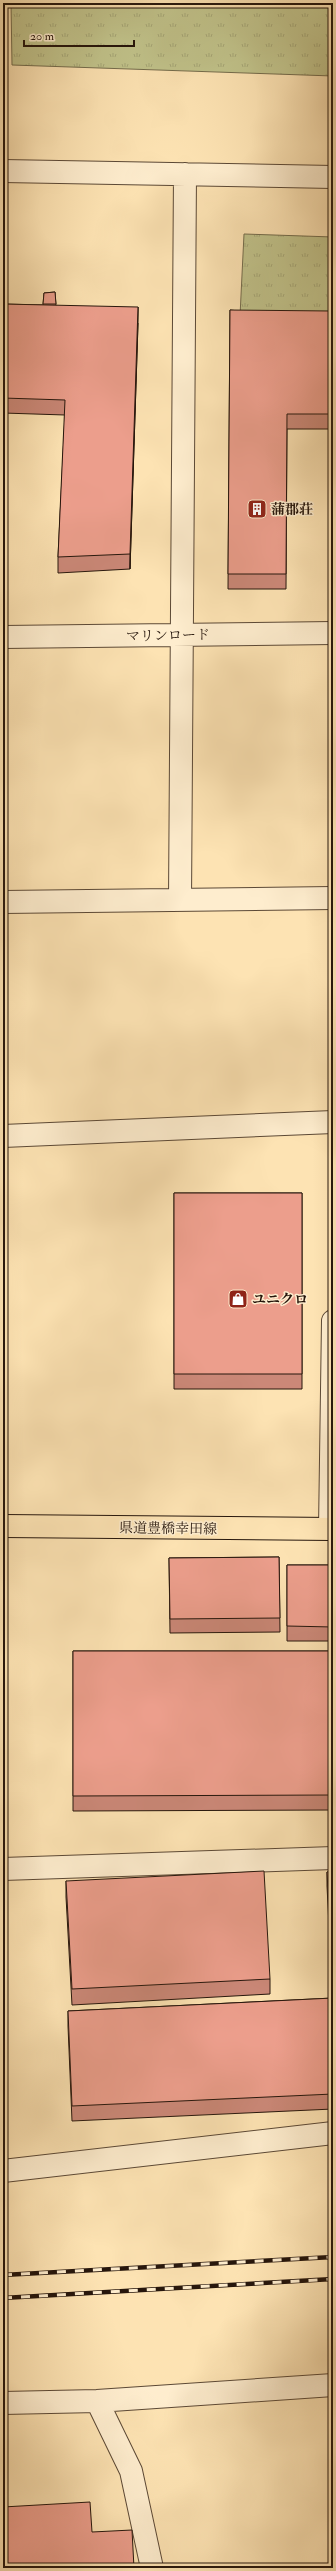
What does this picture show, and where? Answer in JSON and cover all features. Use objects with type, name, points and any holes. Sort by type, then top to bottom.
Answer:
[{"type":"main road","name":"県道豊橋幸田線","points":[[3,1526],[331,1529]]},
{"type":"street","points":[[3,170],[333,177]]},
{"type":"street","points":[[180,900],[185,174]]},
{"type":"street","name":"マリンロード","points":[[3,637],[333,633]]},
{"type":"street","points":[[3,902],[333,898]]},
{"type":"street","points":[[3,1136],[333,1122]]},
{"type":"street","points":[[331,1529],[333,1321]]},
{"type":"street","points":[[3,1869],[333,1858]]},
{"type":"street","points":[[3,2171],[333,2133]]},
{"type":"street","points":[[3,2403],[97,2401],[333,2385]]},
{"type":"street","points":[[97,2401],[131,2471],[152,2568]]},
{"type":"green space","points":[[11,3],[333,3],[333,76],[12,65]]},
{"type":"green space","points":[[244,234],[333,237],[333,319],[240,316]]},
{"type":"building","points":[[55,292],[56,304],[43,304],[44,293]]},
{"type":"building","points":[[3,304],[138,307],[130,554],[58,557],[65,400],[3,398]]},
{"type":"building","name":"蒲郡荘","points":[[230,310],[330,311],[330,322],[333,322],[333,414],[287,414],[286,574],[228,574]]},
{"type":"building","name":"ユニクロ","points":[[174,1193],[302,1193],[302,1374],[174,1374]]},
{"type":"building","points":[[279,1557],[280,1618],[170,1619],[169,1558]]},
{"type":"building","points":[[287,1565],[333,1565],[333,1627],[287,1626]]},
{"type":"building","points":[[73,1651],[333,1651],[333,1795],[73,1796]]},
{"type":"building","points":[[264,1871],[270,1979],[72,1989],[66,1881]]},
{"type":"building","points":[[327,1872],[333,1872],[333,1971],[332,1971]]},
{"type":"building","points":[[333,1998],[333,2094],[72,2106],[68,2011]]},
{"type":"building","points":[[90,2502],[92,2532],[132,2530],[134,2568],[3,2568],[3,2507]]},
{"type":"railway","points":[[3,2275],[333,2257]]},
{"type":"railway","points":[[3,2298],[333,2279]]},
{"type":"place","name":"蒲郡荘","points":[[257,509]]},
{"type":"place","name":"ユニクロ","points":[[238,1299]]}]
